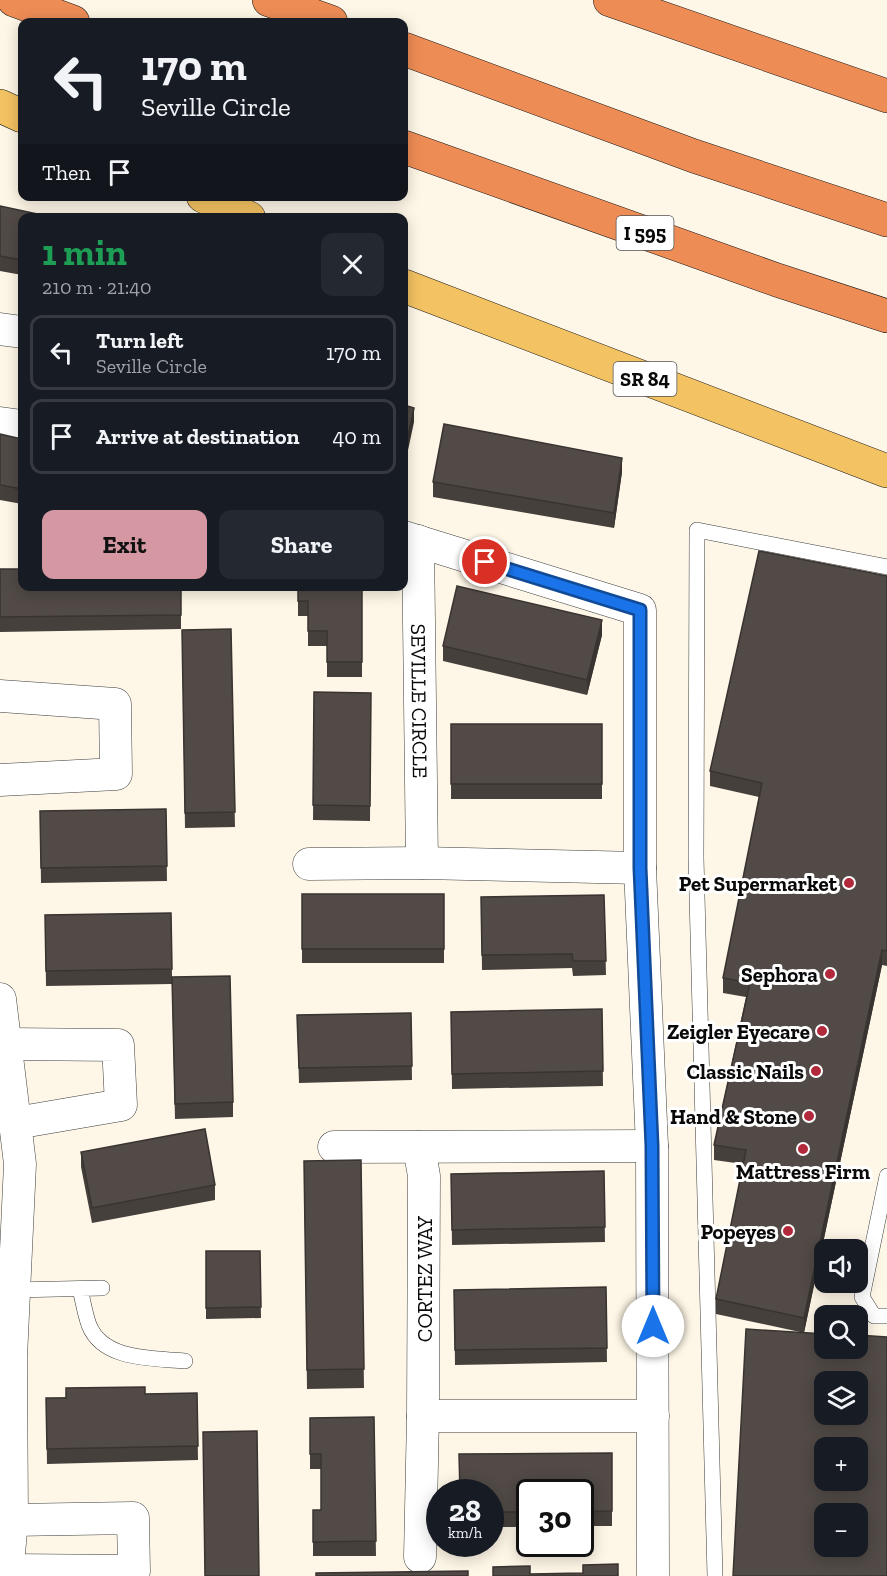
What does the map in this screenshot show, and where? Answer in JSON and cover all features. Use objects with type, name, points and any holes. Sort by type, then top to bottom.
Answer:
[{"type":"highway","points":[[14,0],[63,18]]},
{"type":"highway","points":[[269,0],[320,18]]},
{"type":"highway","points":[[610,0],[887,96]]},
{"type":"highway","points":[[408,50],[694,156],[887,220]]},
{"type":"highway","name":"I 595","points":[[408,148],[777,280],[887,316]]},
{"type":"main road","points":[[0,106],[18,114]]},
{"type":"main road","points":[[213,201],[238,213]]},
{"type":"main road","name":"SR 84","points":[[408,288],[887,471]]},
{"type":"street","points":[[0,329],[18,331]]},
{"type":"street","points":[[0,423],[18,425]]},
{"type":"street","name":"SEVILLE CIRCLE","points":[[422,863],[411,539],[640,610],[640,868]]},
{"type":"street","points":[[0,696],[115,704],[116,762],[116,774],[0,780]]},
{"type":"street","points":[[309,864],[422,863],[640,868],[652,1146],[653,1576]]},
{"type":"street","points":[[0,999],[20,1164],[9,1215],[14,1290],[11,1357],[8,1504],[8,1573],[134,1571],[133,1518],[8,1504]]},
{"type":"street","points":[[6,1044],[118,1045],[121,1105],[16,1123]]},
{"type":"street","points":[[334,1147],[652,1146]]},
{"type":"street","name":"CORTEZ WAY","points":[[419,1147],[424,1176],[420,1557]]},
{"type":"street","points":[[423,1416],[653,1416]]},
{"type":"lane","points":[[715,1576],[696,858],[697,530],[887,567]]},
{"type":"lane","points":[[887,1176],[862,1297],[874,1316],[887,1316]]},
{"type":"lane","points":[[14,1290],[102,1288]]},
{"type":"lane","points":[[80,1289],[90,1328],[111,1350],[134,1356],[185,1361]]},
{"type":"building","points":[[0,206],[33,213],[18,213],[18,259],[0,256]]},
{"type":"building","points":[[408,406],[414,408],[408,436]]},
{"type":"building","points":[[444,424],[622,458],[614,513],[433,482]]},
{"type":"building","points":[[0,434],[18,438],[18,488],[0,485]]},
{"type":"building","points":[[759,551],[887,576],[887,951],[882,950],[821,1239],[814,1239],[814,1271],[804,1318],[716,1299],[746,1150],[714,1145],[750,983],[723,978],[762,783],[710,771]]},
{"type":"building","points":[[0,569],[18,569],[18,591],[181,591],[181,615],[0,617]]},
{"type":"building","points":[[457,586],[602,620],[587,680],[443,646]]},
{"type":"building","points":[[298,591],[362,591],[362,662],[327,662],[327,631],[308,631],[308,601],[298,601]]},
{"type":"building","points":[[231,629],[235,812],[185,813],[182,630]]},
{"type":"building","points":[[314,692],[371,693],[370,806],[313,805]]},
{"type":"building","points":[[451,724],[602,724],[602,784],[451,784]]},
{"type":"building","points":[[166,809],[167,866],[41,868],[40,811]]},
{"type":"building","points":[[302,894],[444,894],[444,949],[302,949]]},
{"type":"building","points":[[604,895],[606,961],[573,961],[572,954],[482,955],[481,897]]},
{"type":"building","points":[[171,913],[172,969],[46,971],[45,915]]},
{"type":"building","points":[[230,976],[233,1102],[175,1104],[172,977]]},
{"type":"building","points":[[602,1009],[603,1071],[452,1074],[451,1012]]},
{"type":"building","points":[[411,1013],[412,1066],[299,1068],[297,1015]]},
{"type":"building","points":[[205,1129],[215,1185],[92,1208],[81,1152]]},
{"type":"building","points":[[361,1160],[364,1369],[307,1370],[304,1161]]},
{"type":"building","points":[[604,1171],[605,1227],[452,1230],[451,1174]]},
{"type":"building","points":[[206,1251],[260,1251],[261,1307],[206,1308]]},
{"type":"building","points":[[606,1287],[607,1348],[455,1350],[454,1290]]},
{"type":"building","points":[[746,1329],[814,1333],[814,1359],[868,1359],[868,1336],[887,1337],[887,1576],[733,1576]]},
{"type":"building","points":[[145,1387],[145,1394],[197,1393],[198,1446],[47,1449],[46,1398],[66,1398],[66,1388]]},
{"type":"building","points":[[374,1417],[376,1541],[313,1542],[313,1510],[321,1510],[321,1454],[310,1454],[310,1418]]},
{"type":"building","points":[[257,1431],[259,1576],[205,1576],[203,1432]]},
{"type":"building","points":[[612,1453],[612,1511],[594,1512],[594,1479],[516,1479],[516,1512],[504,1512],[504,1479],[460,1479],[459,1454]]},
{"type":"building","points":[[618,1564],[618,1576],[493,1576],[493,1567],[530,1566],[530,1574],[583,1573],[583,1565]]},
{"type":"building","points":[[468,1571],[468,1576],[316,1576],[316,1573]]},
{"type":"place","name":"Pet Supermarket","points":[[849,883]]},
{"type":"place","name":"Sephora","points":[[830,974]]},
{"type":"place","name":"Zeigler Eyecare","points":[[822,1031]]},
{"type":"place","name":"Classic Nails","points":[[816,1071]]},
{"type":"place","name":"Hand & Stone","points":[[809,1116]]},
{"type":"place","name":"Mattress Firm","points":[[803,1149]]},
{"type":"place","name":"Popeyes","points":[[788,1231]]},
{"type":"route","points":[[485,562],[640,610],[640,868],[652,1146],[653,1326]]}]
